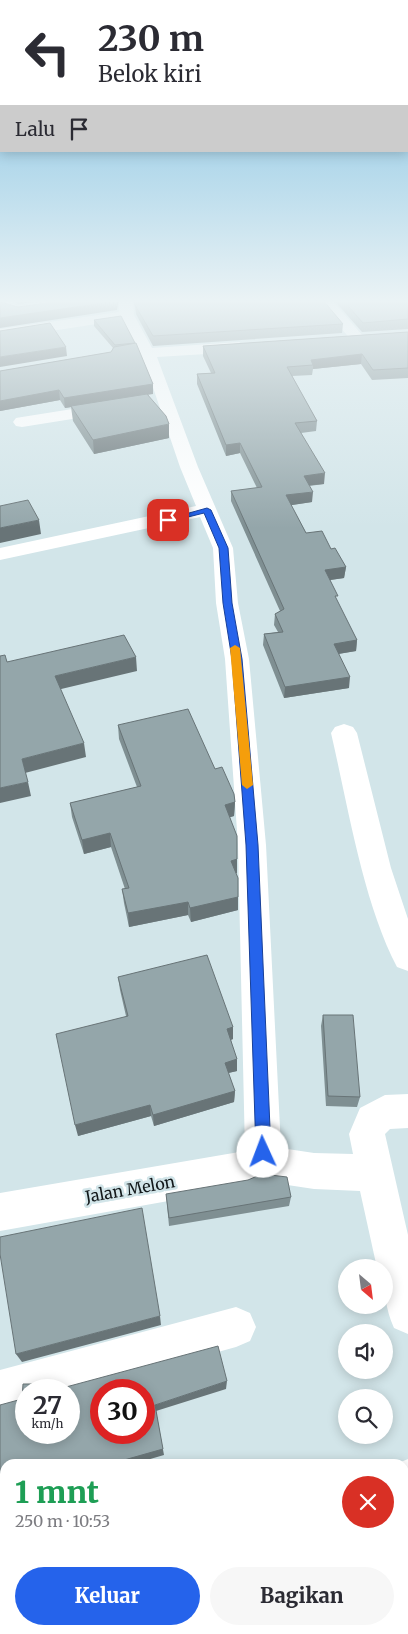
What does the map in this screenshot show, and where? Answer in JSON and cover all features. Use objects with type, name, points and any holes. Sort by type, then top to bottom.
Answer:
[{"type":"street","points":[[151,375],[156,400],[224,548],[227,603],[237,659],[252,845],[263,1152],[259,1163],[314,1170],[374,1173]]},
{"type":"street","points":[[22,422],[127,405]]},
{"type":"street","points":[[0,554],[207,510]]},
{"type":"street","points":[[344,733],[377,868],[401,945],[408,958]]},
{"type":"street","points":[[408,1111],[385,1112],[372,1120],[367,1134],[374,1173],[400,1244],[408,1314]]},
{"type":"street","name":"Jalan Melon","points":[[0,1212],[247,1169],[259,1163]]},
{"type":"street","points":[[0,1391],[236,1327]]},
{"type":"building","points":[[0,375],[149,375],[153,384],[64,398],[59,390],[0,401]]},
{"type":"building","points":[[198,375],[292,375],[317,421],[295,423],[325,473],[304,476],[313,492],[286,495],[306,533],[322,531],[331,549],[335,548],[346,567],[325,570],[338,596],[335,596],[357,640],[334,644],[350,677],[285,687],[264,634],[283,632],[275,614],[284,609],[231,491],[262,487],[240,443],[226,445]]},
{"type":"building","points":[[147,394],[166,416],[169,424],[93,440],[71,406]]},
{"type":"building","points":[[28,500],[39,520],[0,528],[0,506]]},
{"type":"building","points":[[124,635],[136,657],[55,676],[84,743],[22,759],[28,782],[0,788],[0,656],[5,655],[7,662]]},
{"type":"building","points":[[188,709],[215,769],[222,767],[234,794],[235,802],[225,805],[237,836],[237,859],[231,861],[238,878],[238,897],[190,908],[188,902],[128,913],[122,889],[129,888],[110,833],[82,840],[70,803],[141,786],[118,725]]},
{"type":"building","points":[[207,955],[233,1027],[227,1029],[237,1059],[225,1063],[235,1091],[153,1115],[150,1105],[75,1125],[56,1034],[128,1016],[118,977]]},
{"type":"building","points":[[323,1015],[353,1015],[360,1097],[328,1096]]},
{"type":"building","points":[[262,1174],[287,1177],[291,1197],[169,1218],[166,1194],[248,1180]]},
{"type":"building","points":[[142,1208],[160,1316],[16,1354],[0,1254],[0,1237]]},
{"type":"building","points":[[218,1346],[227,1381],[155,1405],[155,1379],[96,1379]]},
{"type":"building","points":[[90,1381],[90,1444],[155,1444],[155,1405],[163,1449],[128,1459],[0,1459],[0,1405],[15,1401],[15,1444],[80,1444],[80,1383]]},
{"type":"slow traffic","points":[[235,648],[247,785]]},
{"type":"route","points":[[168,520],[207,510],[224,548],[227,603],[237,659],[252,845],[263,1152]]}]
